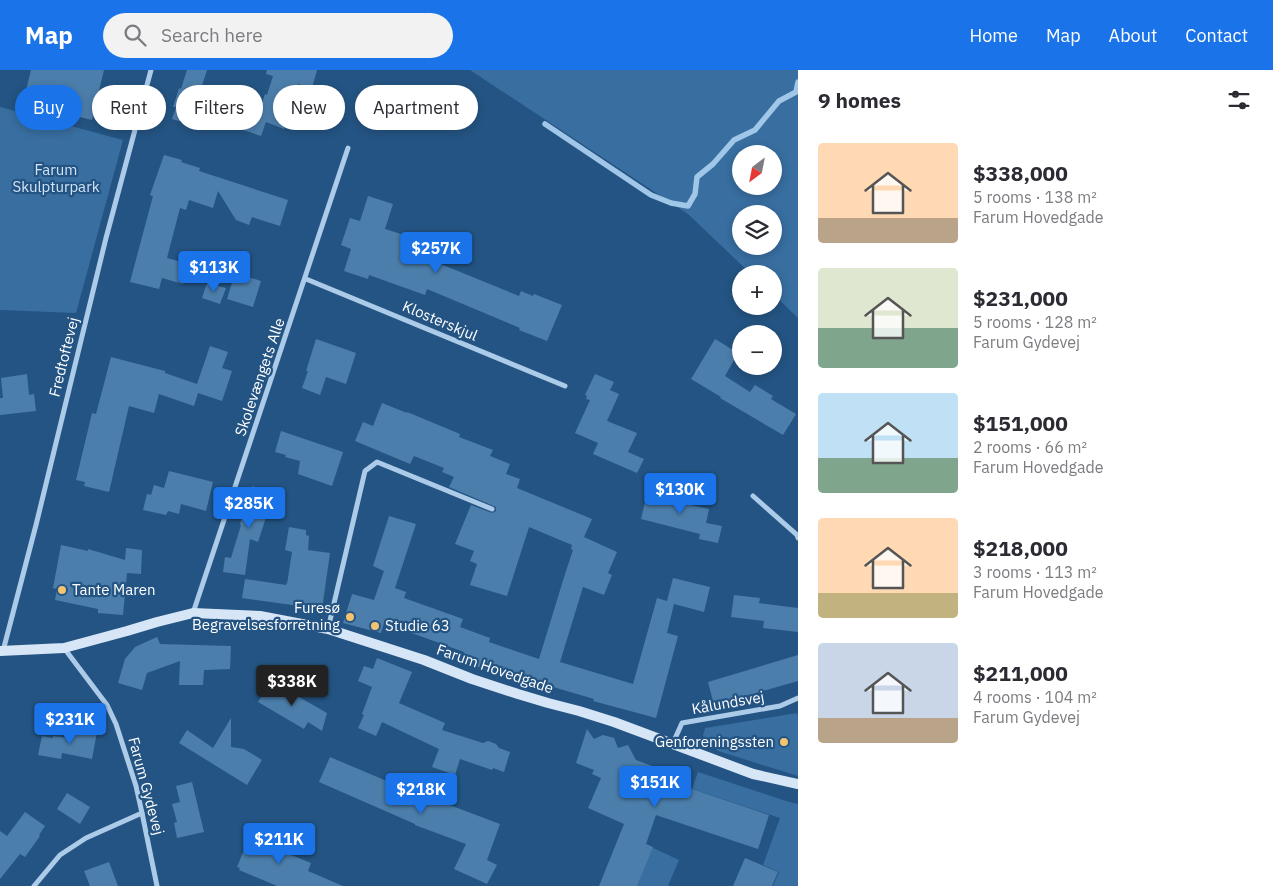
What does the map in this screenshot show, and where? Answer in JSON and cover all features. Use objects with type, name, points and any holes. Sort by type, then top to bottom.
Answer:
[{"type":"street","name":"Fredtoftevej","points":[[1,651],[36,525],[106,238],[151,70]]},
{"type":"street","name":"Skolevængets Alle","points":[[193,613],[306,279],[348,148]]},
{"type":"street","name":"Klosterskjul","points":[[306,279],[564,386]]},
{"type":"street","points":[[328,629],[365,471],[378,462],[492,509]]},
{"type":"street","points":[[752,496],[797,535],[798,538]]},
{"type":"street","name":"Farum Hovedgade","points":[[1,651],[64,648],[193,613],[260,616],[328,629],[424,660],[482,682],[579,711],[673,743],[753,774],[798,784]]},
{"type":"street","name":"Farum Gydevej","points":[[64,648],[107,705],[116,724],[136,786],[157,886]]},
{"type":"street","name":"Kålundsvej","points":[[673,743],[682,723],[780,706],[798,698]]},
{"type":"street","points":[[34,886],[60,855],[86,838],[142,813]]},
{"type":"green space","points":[[470,70],[798,70],[798,318],[782,303],[782,265],[742,265],[688,214]]},
{"type":"green space","name":"Farum Skulpturpark","points":[[0,107],[15,111],[15,130],[82,129],[123,140],[76,313],[0,310]]},
{"type":"green space","points":[[797,713],[798,776],[718,751],[703,736],[705,728]]},
{"type":"green space","points":[[698,772],[798,804],[798,886],[773,886],[779,872],[763,865],[780,818],[692,789]]},
{"type":"green space","points":[[651,847],[679,860],[668,886],[636,886]]},
{"type":"building","points":[[31,70],[104,70],[100,85],[92,85],[92,120],[82,118],[82,85],[27,85]]},
{"type":"building","points":[[187,70],[207,70],[202,85],[182,85]]},
{"type":"building","points":[[267,70],[317,70],[313,85],[273,85],[273,125],[266,122],[261,136],[243,130],[263,130],[263,100],[265,94],[267,95],[273,76],[266,74]]},
{"type":"building","points":[[176,107],[176,120],[172,119]]},
{"type":"building","points":[[164,155],[200,168],[199,171],[288,200],[280,226],[252,217],[249,225],[236,220],[218,191],[213,208],[189,200],[186,210],[180,208],[167,258],[189,264],[183,284],[162,278],[159,289],[130,282],[153,196],[150,195]]},
{"type":"building","points":[[368,196],[393,204],[385,229],[426,242],[421,256],[519,296],[521,291],[562,305],[547,341],[427,289],[425,295],[369,275],[368,279],[344,271],[351,249],[341,245],[350,218],[360,221]]},
{"type":"building","points":[[235,273],[261,281],[253,307],[227,299]]},
{"type":"building","points":[[207,283],[226,288],[220,304],[202,298]]},
{"type":"building","points":[[316,339],[356,353],[346,384],[326,377],[320,395],[302,388]]},
{"type":"building","points":[[715,339],[732,349],[732,364],[725,376],[750,392],[755,385],[773,396],[771,399],[796,414],[783,435],[691,379]]},
{"type":"building","points":[[210,346],[228,352],[222,368],[232,371],[222,401],[198,393],[194,406],[159,394],[154,413],[129,406],[109,492],[84,486],[85,482],[76,480],[92,413],[96,414],[111,357],[165,371],[165,373],[197,384]]},
{"type":"building","points":[[27,374],[29,395],[34,394],[36,411],[0,415],[0,398],[3,398],[1,378]]},
{"type":"building","points":[[595,374],[614,382],[610,390],[619,394],[607,421],[637,433],[628,452],[644,459],[637,473],[593,454],[598,443],[575,433],[590,400],[586,399],[587,396],[585,395]]},
{"type":"building","points":[[382,403],[460,434],[459,437],[493,450],[490,456],[510,464],[506,474],[520,479],[517,488],[592,519],[584,537],[617,552],[608,573],[612,575],[604,595],[583,587],[560,662],[633,684],[657,598],[667,601],[673,578],[710,587],[704,612],[674,604],[667,633],[678,636],[656,718],[593,701],[594,699],[519,677],[518,681],[461,661],[464,652],[384,623],[381,633],[343,623],[352,594],[374,600],[384,571],[373,566],[389,516],[416,524],[395,588],[406,592],[404,598],[463,619],[460,627],[490,638],[489,642],[539,659],[573,550],[571,549],[572,545],[529,527],[507,596],[470,585],[477,564],[470,561],[474,551],[455,544],[471,505],[492,513],[496,511],[496,507],[449,487],[454,477],[442,472],[444,468],[414,456],[410,464],[355,441],[363,422],[373,426]]},
{"type":"building","points":[[281,431],[343,452],[332,486],[298,474],[300,461],[275,452]]},
{"type":"building","points":[[169,471],[213,482],[206,511],[181,504],[179,514],[168,511],[166,515],[143,510],[147,494],[151,495],[154,485],[164,488]]},
{"type":"building","points":[[252,486],[274,493],[258,542],[250,539],[245,575],[223,572],[225,557],[231,558]]},
{"type":"building","points":[[648,490],[687,499],[686,504],[709,509],[706,523],[722,526],[718,543],[699,539],[700,534],[641,519]]},
{"type":"building","points":[[289,527],[306,530],[306,535],[309,536],[308,550],[330,553],[322,609],[242,598],[245,579],[287,584],[292,552],[285,550]]},
{"type":"building","points":[[61,545],[88,551],[88,549],[125,560],[126,548],[142,550],[141,574],[127,573],[123,615],[98,613],[98,609],[55,600],[57,589],[53,588]]},
{"type":"building","points":[[734,595],[760,598],[759,603],[798,608],[798,632],[763,628],[764,621],[731,617]]},
{"type":"building","points":[[157,637],[160,644],[231,646],[230,669],[204,670],[203,685],[179,685],[180,661],[147,673],[142,690],[118,683],[125,659],[135,647]]},
{"type":"building","points":[[798,655],[798,681],[714,705],[708,682]]},
{"type":"building","points":[[377,658],[412,672],[399,703],[445,723],[442,730],[483,743],[488,741],[510,752],[504,772],[460,759],[455,775],[432,767],[439,749],[382,722],[376,736],[358,728],[372,687],[358,681],[364,666],[373,669]]},
{"type":"building","points":[[271,681],[327,713],[322,731],[308,722],[304,729],[258,702]]},
{"type":"building","points":[[231,718],[231,747],[244,749],[262,760],[247,785],[179,743],[187,730],[213,748]]},
{"type":"building","points":[[70,727],[97,732],[92,759],[62,753],[61,759],[38,755],[42,736],[68,738]]},
{"type":"building","points":[[587,729],[594,739],[603,735],[614,738],[618,748],[628,745],[636,760],[666,771],[665,775],[669,776],[668,781],[769,815],[758,849],[656,815],[646,844],[653,847],[637,886],[599,886],[624,824],[588,808],[601,778],[592,774],[594,770],[576,763]]},
{"type":"building","points":[[330,757],[422,796],[500,824],[487,860],[497,865],[487,884],[454,869],[466,844],[415,825],[319,782]]},
{"type":"building","points":[[192,782],[204,832],[177,838],[174,823],[177,822],[172,804],[180,802],[176,786]]},
{"type":"building","points":[[67,793],[90,807],[80,824],[57,809]]},
{"type":"building","points":[[25,812],[45,826],[25,857],[20,854],[0,879],[0,831],[7,836]]},
{"type":"building","points":[[280,835],[294,841],[289,854],[311,863],[308,871],[343,886],[277,886],[239,870],[240,868],[237,867],[247,843],[250,844],[252,838],[275,848]]},
{"type":"building","points":[[745,858],[778,872],[772,886],[733,886]]},
{"type":"building","points":[[109,862],[118,886],[90,886],[84,871]]},
{"type":"waterway","points":[[545,124],[651,195],[671,203],[688,206],[695,194],[697,177],[713,164],[734,140],[755,130],[779,101],[796,92],[798,82]]},
{"type":"place","name":"Tante Maren","points":[[62,590]]},
{"type":"place","name":"Furesø Begravelsesforretning","points":[[350,617]]},
{"type":"place","name":"Studie 63","points":[[375,626]]},
{"type":"place","name":"Genforeningssten","points":[[784,742]]}]
